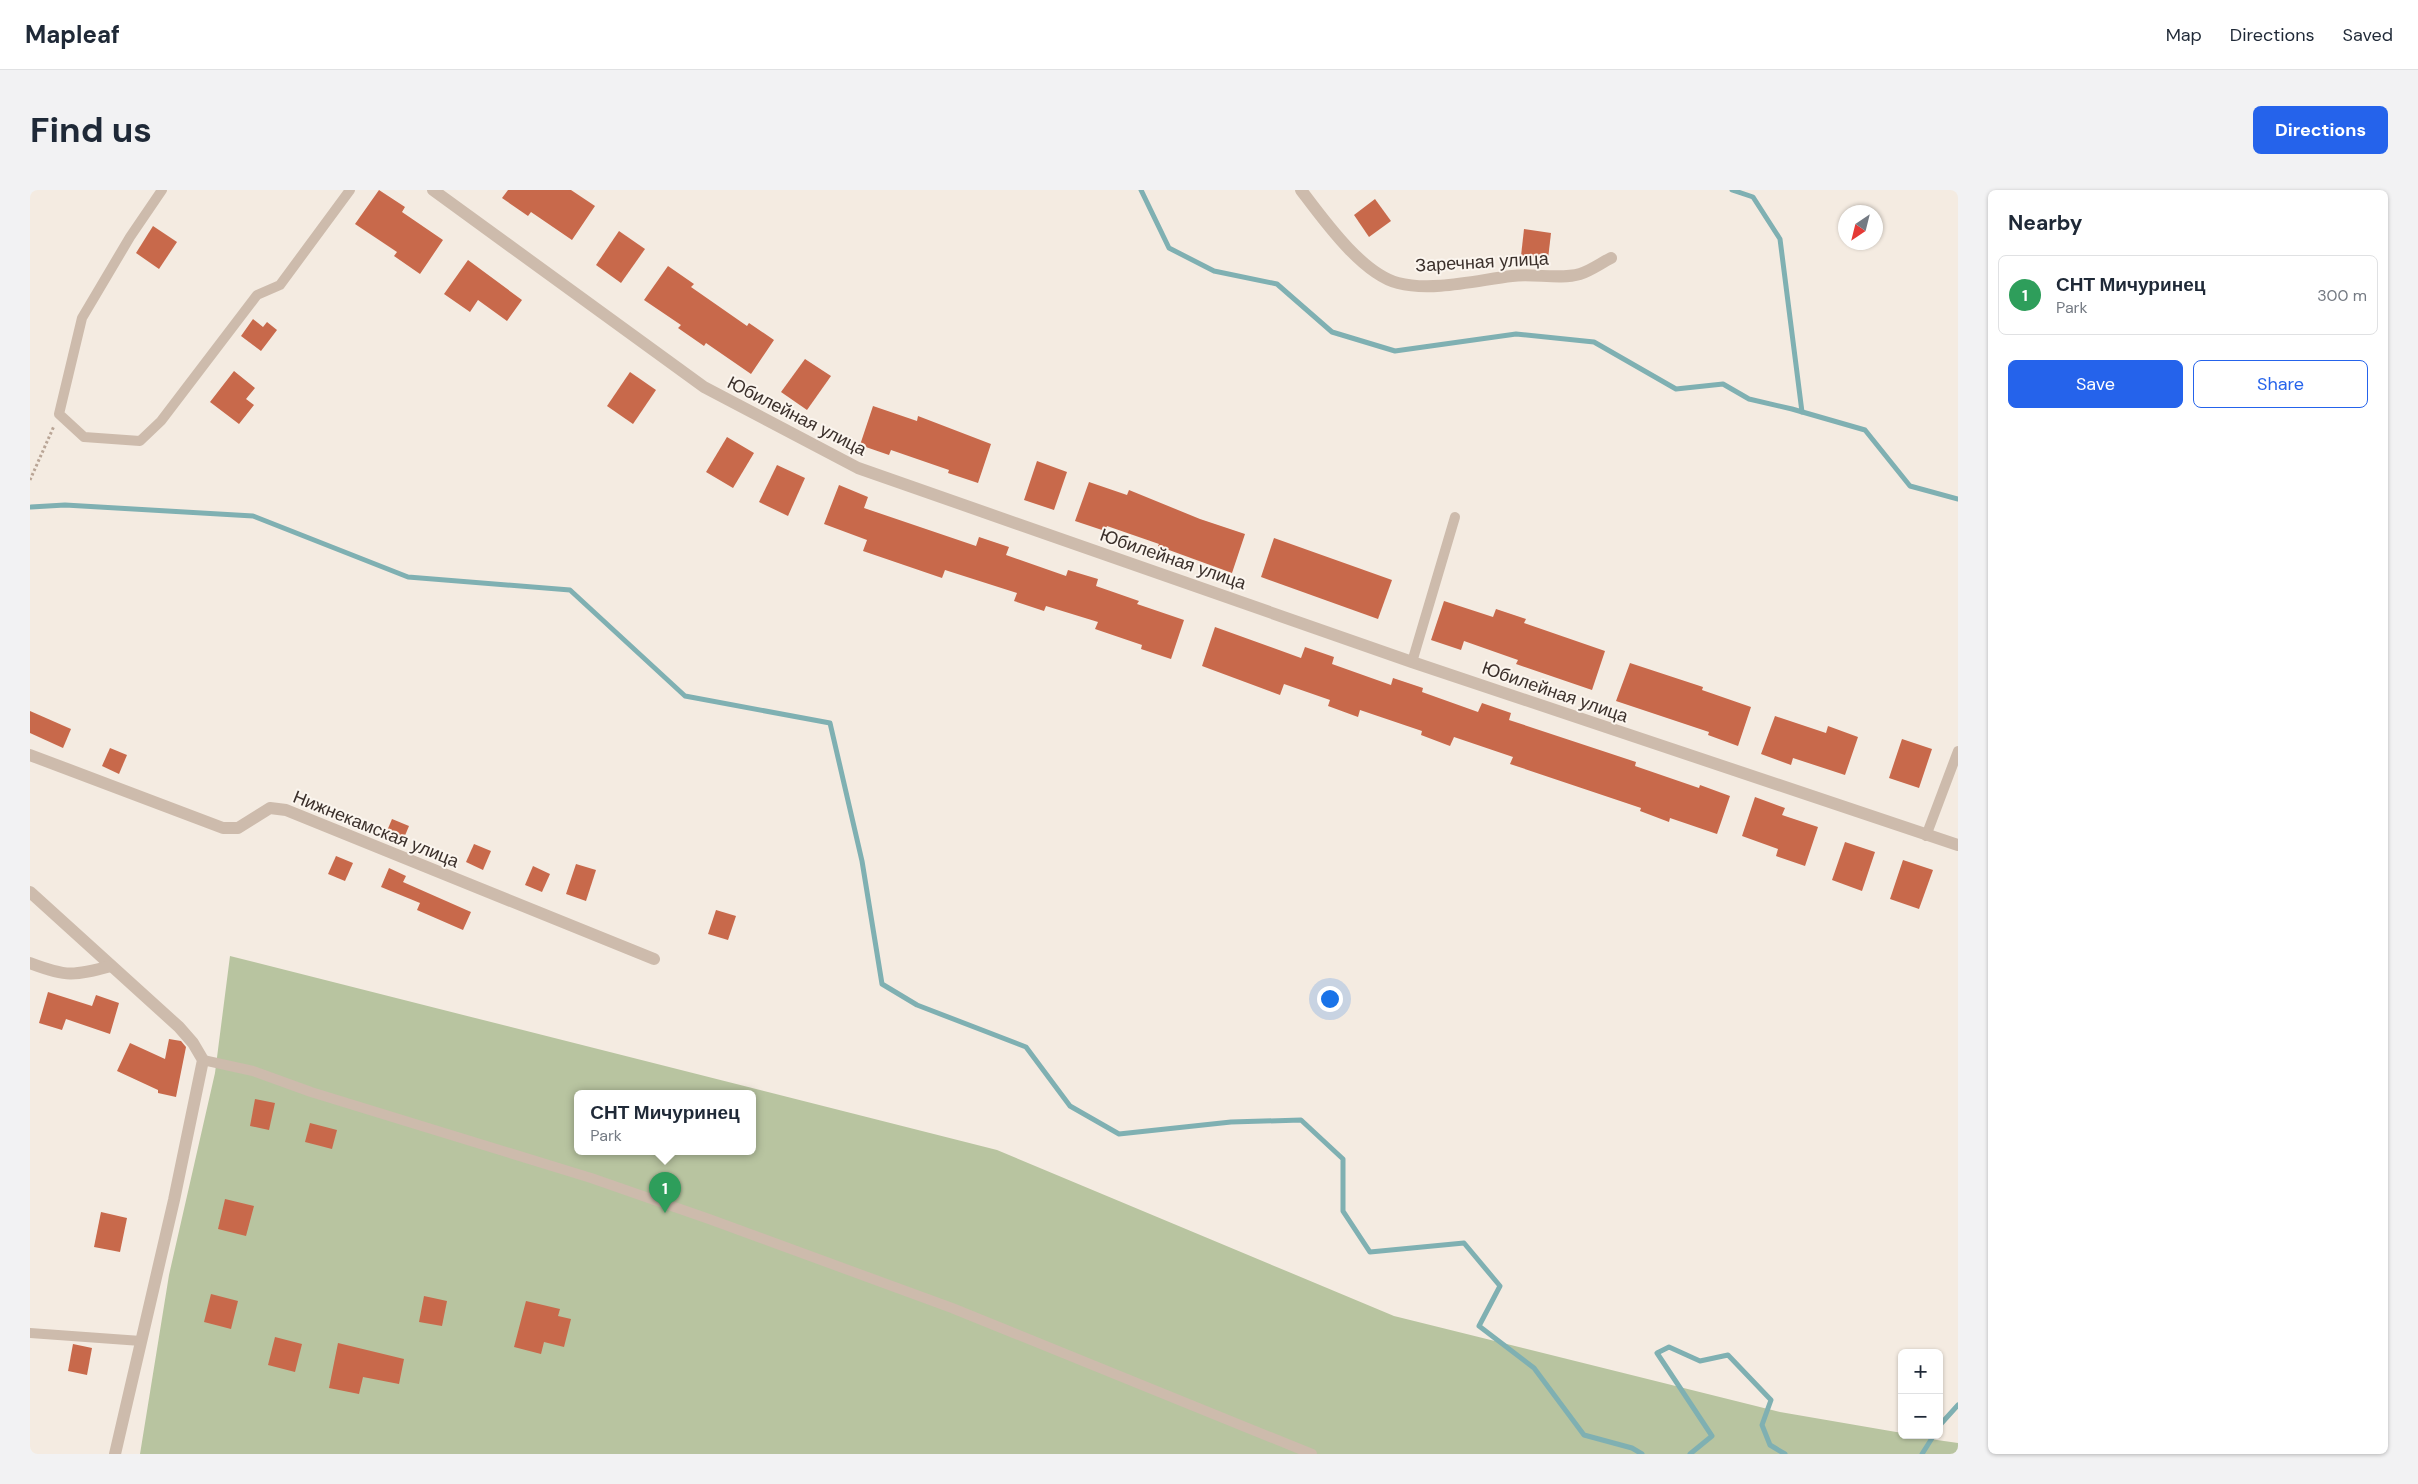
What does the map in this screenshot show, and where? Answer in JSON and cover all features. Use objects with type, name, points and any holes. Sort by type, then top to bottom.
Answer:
[{"type":"street","name":"Юбилейная улица","points":[[433,190],[704,387],[858,468],[1412,662],[1958,846]]},
{"type":"street","name":"Заречная улица","points":[[1301,190],[1331,230],[1357,256],[1379,274],[1398,283],[1428,285],[1514,275],[1580,274],[1610,258]]},
{"type":"street","name":"Нижнекамская улица","points":[[30,755],[223,828],[238,828],[270,808],[286,810],[654,959]]},
{"type":"street","points":[[30,892],[179,1027],[193,1043],[203,1060],[174,1200],[115,1454]]},
{"type":"street","points":[[30,964],[59,974],[82,974],[111,966]]},
{"type":"lane","points":[[162,190],[130,237],[82,318],[60,414],[84,437],[140,441],[162,421],[257,296],[280,285],[350,190]]},
{"type":"lane","points":[[1412,662],[1455,517]]},
{"type":"lane","points":[[1926,836],[1958,751]]},
{"type":"lane","points":[[203,1060],[253,1071],[311,1092],[591,1178],[709,1219],[952,1308],[1312,1454]]},
{"type":"lane","points":[[30,1333],[142,1341]]},
{"type":"path","points":[[30,480],[60,414]]},
{"type":"green space","points":[[230,956],[997,1150],[1394,1316],[1780,1412],[1898,1432],[1898,1439],[1930,1439],[1958,1443],[1958,1454],[140,1454],[169,1275],[215,1073]]},
{"type":"building","points":[[379,190],[405,207],[402,212],[443,240],[420,274],[394,256],[397,252],[355,224]]},
{"type":"building","points":[[508,190],[571,190],[595,206],[572,240],[531,212],[528,216],[502,198]]},
{"type":"building","points":[[1375,199],[1391,221],[1369,237],[1354,215]]},
{"type":"building","points":[[153,226],[177,242],[159,269],[136,253]]},
{"type":"building","points":[[1524,229],[1551,233],[1548,259],[1521,256]]},
{"type":"building","points":[[619,231],[645,249],[621,283],[596,265]]},
{"type":"building","points":[[468,260],[522,300],[507,321],[478,300],[470,312],[444,294]]},
{"type":"building","points":[[668,266],[694,284],[691,287],[747,326],[749,323],[774,340],[751,374],[706,343],[704,346],[678,328],[681,325],[644,300]]},
{"type":"building","points":[[253,319],[263,327],[267,322],[277,330],[261,351],[241,336]]},
{"type":"building","points":[[805,359],[831,376],[807,410],[781,392]]},
{"type":"building","points":[[234,371],[255,388],[246,399],[254,405],[239,424],[210,402]]},
{"type":"building","points":[[630,372],[656,390],[633,424],[607,406]]},
{"type":"building","points":[[873,406],[917,421],[918,416],[991,444],[978,483],[948,473],[949,470],[891,450],[889,455],[860,445]]},
{"type":"building","points":[[727,437],[754,453],[733,488],[706,472]]},
{"type":"building","points":[[1037,461],[1067,472],[1054,510],[1024,500]]},
{"type":"building","points":[[777,465],[805,478],[788,516],[759,502]]},
{"type":"building","points":[[1089,482],[1127,495],[1129,490],[1200,519],[1245,534],[1232,573],[1107,526],[1105,531],[1075,521]]},
{"type":"building","points":[[839,485],[868,497],[864,508],[976,546],[979,537],[1009,547],[1006,555],[1066,576],[1068,570],[1098,579],[1096,586],[1139,601],[1137,604],[1184,620],[1171,659],[1141,649],[1142,645],[1095,629],[1098,622],[1046,606],[1044,611],[1014,601],[1017,593],[945,570],[942,578],[863,551],[867,540],[824,524]]},
{"type":"building","points":[[1274,538],[1392,580],[1378,619],[1261,577]]},
{"type":"building","points":[[1444,601],[1493,617],[1496,609],[1526,619],[1524,623],[1605,651],[1592,690],[1516,664],[1518,660],[1464,641],[1461,650],[1431,640]]},
{"type":"building","points":[[1215,627],[1301,658],[1305,647],[1334,657],[1332,664],[1391,685],[1393,678],[1423,688],[1422,692],[1478,712],[1482,703],[1511,713],[1509,720],[1636,762],[1635,766],[1699,788],[1700,785],[1730,796],[1717,834],[1670,818],[1669,822],[1640,811],[1641,808],[1510,764],[1513,757],[1454,737],[1450,746],[1421,735],[1422,731],[1360,710],[1358,717],[1328,706],[1330,700],[1284,684],[1280,695],[1202,666]]},
{"type":"building","points":[[1630,663],[1703,687],[1702,690],[1751,707],[1738,746],[1708,735],[1709,732],[1616,701]]},
{"type":"building","points":[[30,711],[71,729],[63,748],[30,733]]},
{"type":"building","points":[[1775,716],[1826,733],[1828,726],[1858,737],[1845,775],[1793,758],[1791,765],[1761,754]]},
{"type":"building","points":[[1902,739],[1932,749],[1919,788],[1889,778]]},
{"type":"building","points":[[110,748],[127,755],[119,774],[102,766]]},
{"type":"building","points":[[1755,797],[1785,808],[1782,815],[1818,827],[1805,866],[1776,856],[1778,849],[1742,836]]},
{"type":"building","points":[[392,819],[409,826],[401,845],[384,838]]},
{"type":"building","points":[[1845,842],[1875,852],[1862,891],[1832,880]]},
{"type":"building","points":[[474,844],[491,851],[483,870],[466,862]]},
{"type":"building","points":[[336,856],[353,863],[345,881],[328,874]]},
{"type":"building","points":[[1903,860],[1933,870],[1919,909],[1890,899]]},
{"type":"building","points":[[576,864],[596,870],[586,901],[566,894]]},
{"type":"building","points":[[533,866],[550,874],[542,892],[525,885]]},
{"type":"building","points":[[389,868],[406,876],[403,882],[471,912],[463,930],[417,910],[420,903],[381,887]]},
{"type":"building","points":[[716,910],[736,916],[728,940],[708,934]]},
{"type":"building","points":[[48,992],[92,1006],[96,995],[119,1003],[110,1034],[66,1019],[62,1030],[39,1023]]},
{"type":"building","points":[[169,1039],[181,1041],[186,1047],[176,1097],[158,1093],[158,1090],[117,1071],[130,1043],[165,1059]]},
{"type":"building","points":[[255,1099],[275,1103],[269,1130],[250,1126]]},
{"type":"building","points":[[310,1123],[337,1130],[332,1149],[305,1142]]},
{"type":"building","points":[[225,1199],[254,1206],[246,1236],[218,1229]]},
{"type":"building","points":[[101,1212],[127,1218],[120,1252],[94,1247]]},
{"type":"building","points":[[211,1294],[238,1301],[231,1329],[204,1322]]},
{"type":"building","points":[[424,1296],[447,1301],[442,1326],[419,1322]]},
{"type":"building","points":[[526,1301],[560,1309],[558,1316],[571,1319],[564,1347],[544,1342],[541,1354],[514,1347]]},
{"type":"building","points":[[275,1337],[302,1344],[295,1372],[268,1365]]},
{"type":"building","points":[[338,1343],[404,1359],[399,1384],[363,1377],[359,1394],[329,1388]]},
{"type":"building","points":[[73,1344],[92,1348],[87,1375],[68,1371]]},
{"type":"waterway","points":[[1141,190],[1169,248],[1214,271],[1277,284],[1332,332],[1395,351],[1516,334],[1594,342],[1676,389],[1723,384],[1749,399],[1865,430],[1910,486],[1958,499]]},
{"type":"waterway","points":[[1732,190],[1753,197],[1780,239],[1802,412]]},
{"type":"waterway","points":[[31,507],[65,505],[253,516],[408,577],[570,590],[685,696],[830,723],[862,861],[882,984],[917,1005],[1026,1047],[1070,1106],[1119,1134],[1231,1122],[1301,1120],[1343,1159],[1343,1211],[1370,1252],[1464,1243],[1500,1286],[1479,1326],[1534,1368],[1584,1435],[1632,1448],[1642,1454]]},
{"type":"waterway","points":[[1690,1454],[1712,1436],[1657,1353],[1669,1347],[1700,1361],[1728,1355],[1771,1400],[1762,1425],[1770,1445],[1785,1454]]},
{"type":"waterway","points":[[1943,1422],[1958,1405]]},
{"type":"waterway","points":[[1922,1454],[1931,1439]]},
{"type":"place","name":"СНТ Мичуринец","points":[[665,1213]]}]
